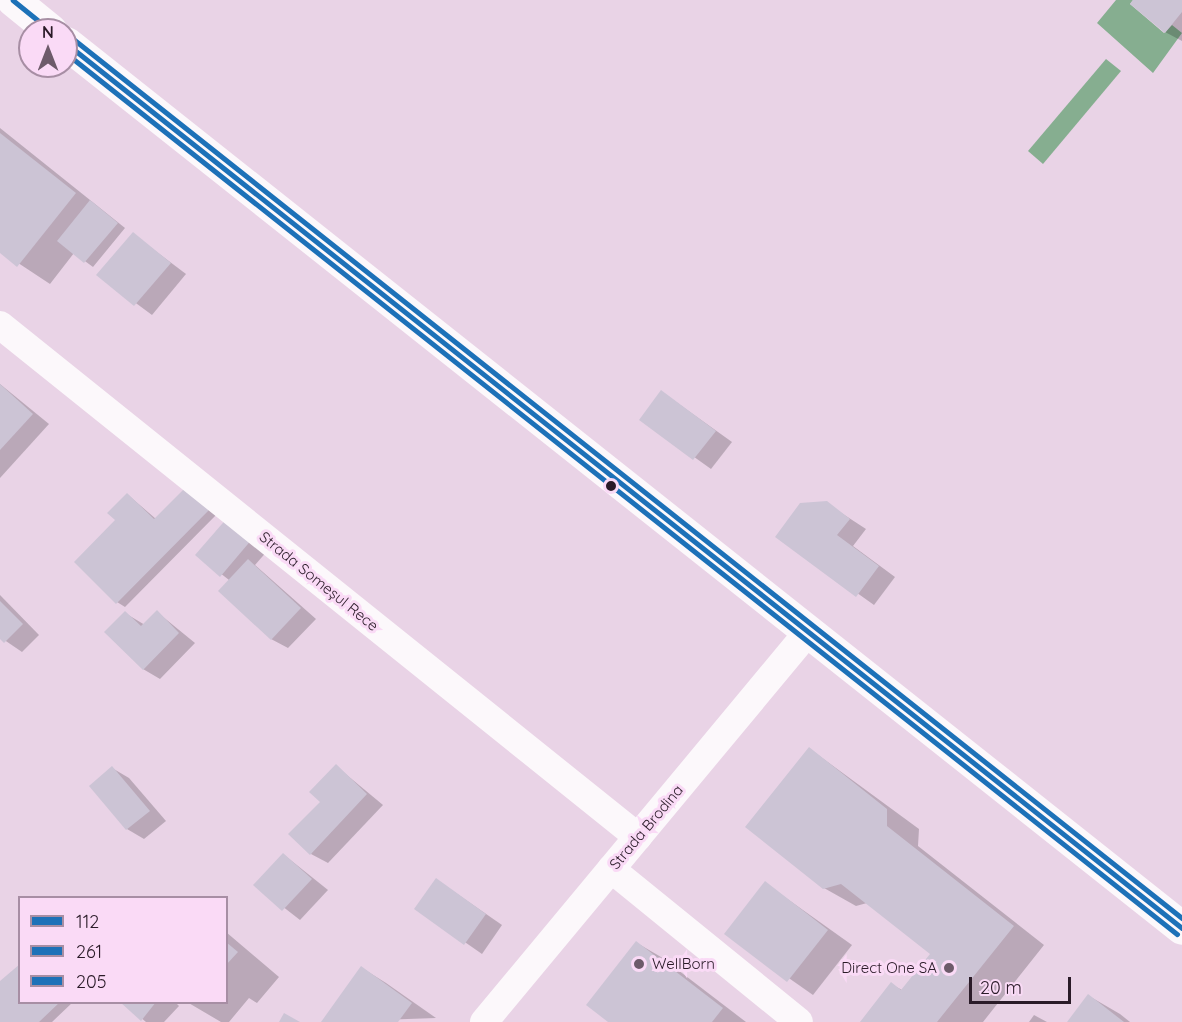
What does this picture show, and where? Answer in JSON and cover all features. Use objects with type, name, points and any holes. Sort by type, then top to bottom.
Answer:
[{"type":"main road","points":[[13,0],[35,18]]},
{"type":"main road","points":[[78,53],[1182,928]]},
{"type":"street","name":"Strada Someșul Rece","points":[[0,325],[638,837]]},
{"type":"street","name":"Strada Brodina","points":[[484,1022],[808,632]]},
{"type":"street","points":[[611,869],[799,1022]]},
{"type":"shaded area","points":[[1116,0],[1133,0],[1130,4],[1164,33],[1172,25],[1182,33],[1153,73],[1097,23]]},
{"type":"shaded area","points":[[1106,59],[1121,71],[1043,164],[1028,151]]},
{"type":"building","points":[[1133,0],[1182,0],[1182,12],[1165,33],[1130,4]]},
{"type":"building","points":[[0,133],[76,193],[17,267],[0,253]]},
{"type":"building","points":[[90,200],[118,223],[84,263],[57,241]]},
{"type":"building","points":[[133,232],[171,263],[134,306],[96,275]]},
{"type":"building","points":[[0,384],[33,414],[0,450]]},
{"type":"building","points":[[661,390],[716,431],[693,460],[639,420]]},
{"type":"building","points":[[189,484],[212,507],[116,604],[74,562],[115,520],[107,513],[127,493],[154,519]]},
{"type":"building","points":[[827,501],[850,519],[837,535],[879,566],[856,597],[775,537],[800,503]]},
{"type":"building","points":[[228,517],[253,538],[220,577],[195,555]]},
{"type":"building","points":[[248,559],[301,608],[271,640],[218,591]]},
{"type":"building","points":[[0,601],[23,624],[4,643],[0,639]]},
{"type":"building","points":[[157,610],[179,633],[143,670],[104,632],[125,611],[141,626]]},
{"type":"building","points":[[809,747],[887,809],[887,826],[1014,926],[937,1022],[860,1022],[891,982],[901,990],[930,954],[841,884],[823,889],[745,827]]},
{"type":"building","points":[[336,764],[367,794],[310,855],[288,834],[320,802],[309,792]]},
{"type":"building","points":[[112,766],[150,811],[126,830],[89,786]]},
{"type":"building","points":[[283,853],[312,879],[282,911],[253,885]]},
{"type":"building","points":[[436,878],[486,914],[464,945],[414,909]]},
{"type":"building","points":[[765,881],[828,930],[787,982],[724,934]]},
{"type":"building","points":[[636,941],[723,1008],[712,1022],[608,1022],[586,1005]]},
{"type":"building","points":[[228,944],[238,952],[228,963]]},
{"type":"building","points":[[18,966],[18,1004],[58,1004],[39,1022],[0,1022],[0,981]]},
{"type":"building","points":[[361,966],[412,1003],[398,1022],[321,1022]]},
{"type":"building","points":[[1088,994],[1124,1022],[1067,1022]]},
{"type":"building","points":[[122,1004],[154,1004],[141,1021]]},
{"type":"building","points":[[284,1013],[300,1022],[279,1022]]},
{"type":"transit line","name":"112","points":[[13,0],[35,18]]},
{"type":"transit line","name":"205","points":[[78,43],[1182,918]]},
{"type":"transit line","name":"112","points":[[78,53],[1182,928]]},
{"type":"transit line","name":"261","points":[[78,63],[1177,934]]},
{"type":"place","name":"WellBorn","points":[[639,964]]},
{"type":"place","name":"Direct One SA","points":[[949,968]]}]
